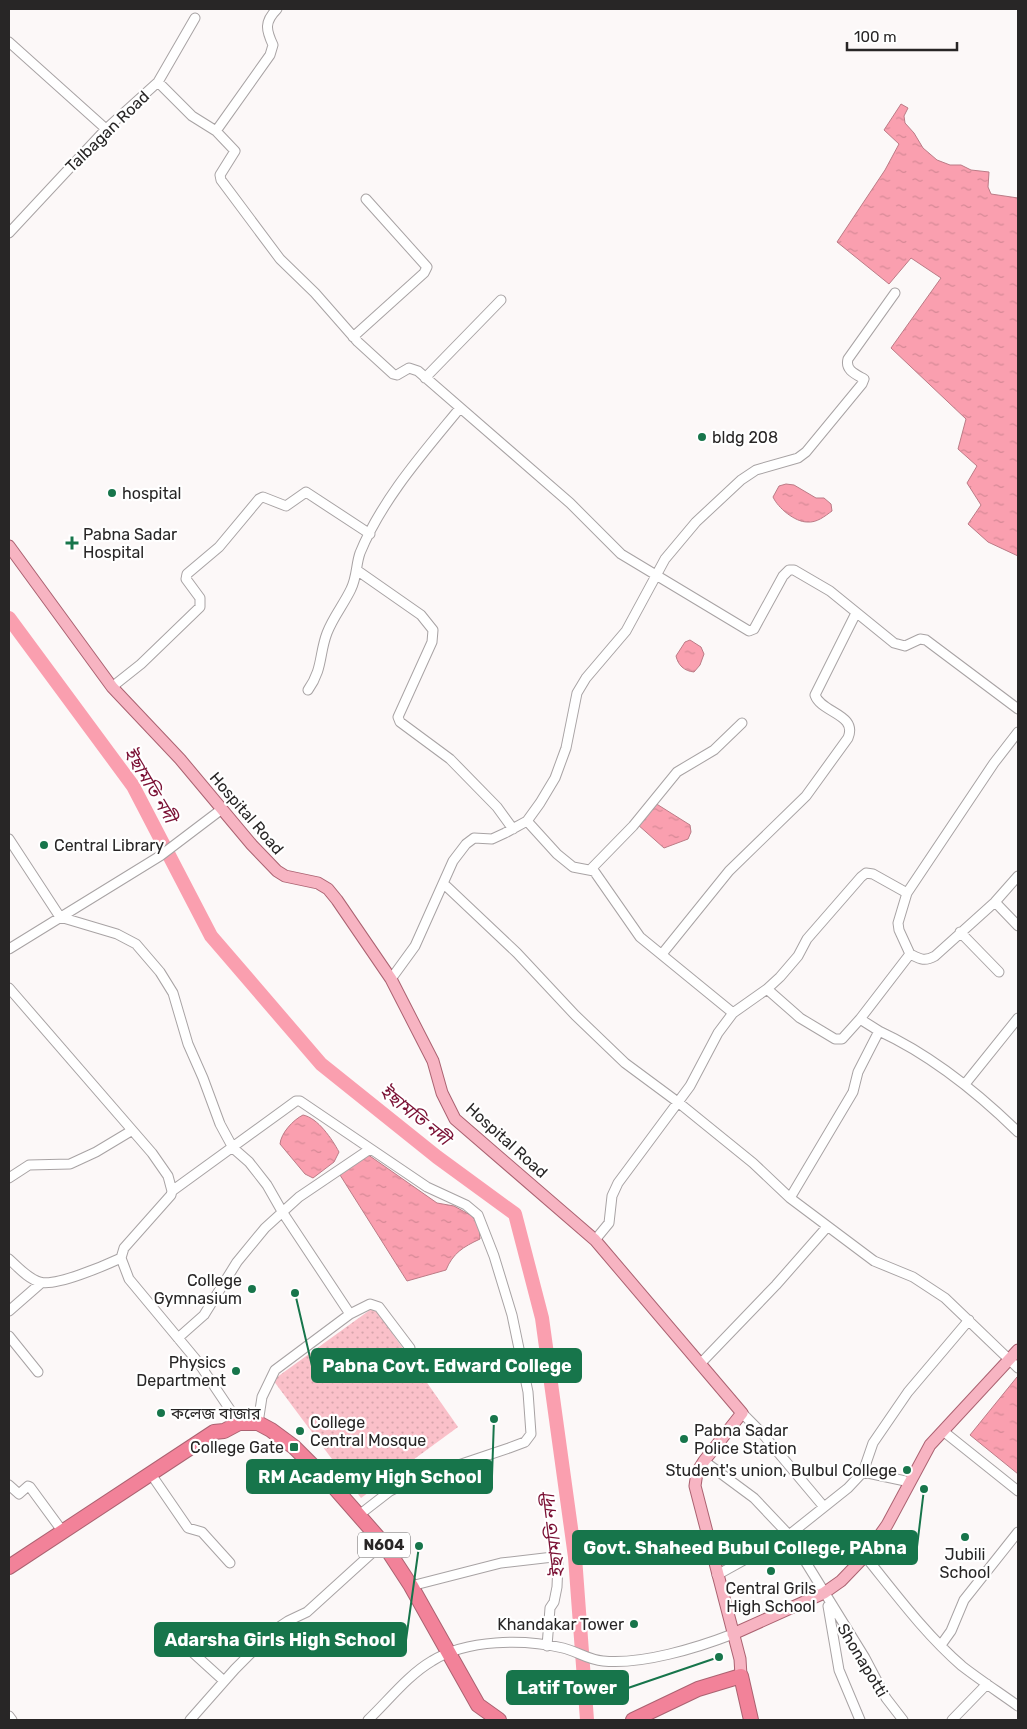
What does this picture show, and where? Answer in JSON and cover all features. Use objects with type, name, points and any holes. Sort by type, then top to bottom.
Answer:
[{"type":"highway","name":"N604","points":[[258,1423],[294,1447],[383,1543],[411,1586],[478,1705],[499,1720]]},
{"type":"highway","points":[[9,1567],[214,1432],[224,1431],[239,1424],[258,1423]]},
{"type":"highway","points":[[9,1576],[217,1440],[224,1431]]},
{"type":"highway","points":[[633,1720],[698,1689],[741,1676],[751,1720]]},
{"type":"main road","name":"Hospital Road","points":[[9,546],[112,687],[180,759],[222,810],[277,871],[285,876],[318,883],[328,889],[391,979],[433,1061],[442,1093],[456,1119],[595,1240],[701,1363],[742,1414]]},
{"type":"main road","points":[[733,1634],[825,1596],[841,1581],[865,1556],[888,1525],[930,1445],[1014,1365],[1018,1350]]},
{"type":"main road","points":[[741,1676],[740,1659],[695,1486],[697,1472],[704,1461],[742,1414]]},
{"type":"main road","points":[[478,1705],[482,1720]]},
{"type":"street","points":[[216,131],[270,55],[273,45],[266,30],[267,23],[277,9]]},
{"type":"street","points":[[158,82],[196,18]]},
{"type":"street","points":[[9,42],[106,129]]},
{"type":"street","name":"Talbagan Road","points":[[9,233],[106,129],[158,82],[192,116],[216,131],[235,150],[220,175],[221,180],[280,258],[315,293],[353,337]]},
{"type":"street","points":[[366,199],[427,267],[424,272],[353,337],[393,374],[397,375],[405,369],[413,368],[570,503],[621,554],[749,631],[754,629],[781,578],[789,570],[798,572],[823,587],[900,646],[912,644],[920,639],[926,640],[1018,708]]},
{"type":"street","points":[[391,979],[415,946],[453,860],[466,844],[474,838],[492,838],[527,821],[555,778],[566,748],[577,693],[586,678],[626,631],[655,575],[696,522],[741,480],[756,470],[798,458],[806,452],[862,384],[864,380],[849,369],[847,364],[848,358],[895,293]]},
{"type":"street","points":[[425,378],[501,300]]},
{"type":"street","points":[[308,690],[318,673],[327,632],[351,591],[358,571],[360,554],[370,534],[389,501],[460,408]]},
{"type":"street","points":[[112,687],[141,664],[200,607],[201,601],[186,579],[186,574],[219,548],[259,498],[263,497],[286,506],[306,492],[370,534]]},
{"type":"street","points":[[358,571],[421,615],[433,630],[432,642],[398,717],[400,722],[450,759],[497,807],[513,828]]},
{"type":"street","points":[[662,954],[729,872],[806,796],[848,738],[850,728],[846,720],[822,704],[815,695],[856,613]]},
{"type":"street","points":[[591,868],[633,826],[677,772],[714,750],[742,723]]},
{"type":"street","points":[[1018,732],[994,763],[907,893],[898,923],[899,930],[910,954],[921,960],[934,956],[995,902],[1018,876]]},
{"type":"street","points":[[9,949],[160,856],[222,810]]},
{"type":"street","points":[[527,821],[557,854],[572,867],[591,868],[605,884],[640,937],[732,1013]]},
{"type":"street","points":[[9,839],[60,917],[117,934],[136,944],[160,972],[173,993],[188,1044],[220,1124],[233,1148],[249,1162],[267,1185],[283,1213],[350,1314]]},
{"type":"street","points":[[595,1240],[608,1223],[612,1212],[612,1196],[618,1183],[679,1103],[702,1069],[718,1033],[732,1013],[767,989],[780,977],[798,956],[807,939],[861,876],[866,873],[873,874],[907,893]]},
{"type":"street","points":[[444,884],[517,953],[575,1015],[625,1063],[679,1103],[753,1163],[790,1198],[827,1227],[874,1261],[914,1277],[945,1298],[1014,1365]]},
{"type":"street","points":[[995,902],[1018,926]]},
{"type":"street","points":[[960,932],[999,972]]},
{"type":"street","points":[[767,989],[800,1018],[835,1040],[842,1038],[860,1019],[910,954]]},
{"type":"street","points":[[9,988],[160,1164],[172,1191]]},
{"type":"street","points":[[965,1084],[1018,1018]]},
{"type":"street","points":[[860,1019],[904,1044],[982,1096],[1018,1132]]},
{"type":"street","points":[[790,1198],[853,1092],[858,1072],[879,1031]]},
{"type":"street","points":[[9,1310],[40,1283],[79,1276],[120,1258],[124,1248],[172,1191],[296,1101],[300,1101],[427,1187],[466,1205],[478,1215],[494,1256],[512,1315],[528,1392],[531,1434],[525,1442],[408,1482],[390,1491],[359,1515]]},
{"type":"street","points":[[9,1178],[29,1165],[70,1164],[96,1152],[131,1131]]},
{"type":"street","points":[[178,1338],[204,1315],[237,1262],[265,1228],[299,1197],[370,1149]]},
{"type":"street","points":[[701,1363],[776,1285],[827,1227]]},
{"type":"street","points":[[120,1258],[129,1279],[198,1362],[239,1424]]},
{"type":"street","points":[[9,1260],[40,1283]]},
{"type":"street","points":[[258,1423],[265,1390],[275,1370],[350,1314],[370,1304],[379,1307],[410,1348]]},
{"type":"street","points":[[717,1575],[789,1535],[848,1488],[863,1472],[873,1443],[900,1403],[969,1320]]},
{"type":"street","points":[[9,1336],[38,1372]]},
{"type":"street","points":[[742,1414],[761,1432],[824,1507]]},
{"type":"street","points":[[943,1431],[1018,1491]]},
{"type":"street","points":[[704,1461],[754,1498],[789,1535],[825,1596]]},
{"type":"street","points":[[863,1472],[910,1482]]},
{"type":"street","points":[[155,1480],[188,1528],[202,1532],[230,1563]]},
{"type":"street","points":[[9,1485],[19,1494],[28,1486],[30,1487],[63,1532]]},
{"type":"street","points":[[941,1645],[952,1631],[969,1593],[1018,1532]]},
{"type":"street","points":[[190,1720],[224,1681],[273,1631],[307,1612],[383,1543]]},
{"type":"street","points":[[865,1556],[912,1614],[941,1645],[962,1665],[1018,1706]]},
{"type":"street","points":[[411,1586],[501,1563],[553,1557],[558,1562],[557,1587],[554,1602],[550,1608],[547,1646]]},
{"type":"street","name":"Shonapotti","points":[[825,1596],[839,1670],[860,1720]]},
{"type":"street","name":"Shonapotti","points":[[825,1596],[865,1658],[886,1698],[903,1720]]},
{"type":"street","points":[[169,1631],[224,1681]]},
{"type":"street","points":[[368,1720],[420,1670],[449,1653],[476,1645],[498,1643],[547,1646],[563,1648],[601,1661],[630,1661],[700,1647],[733,1634]]},
{"type":"street","points":[[952,1720],[987,1684]]},
{"type":"street","points":[[9,1716],[12,1720]]},
{"type":"shaded area","points":[[374,1307],[458,1427],[361,1498],[273,1380]]},
{"type":"water","points":[[901,104],[908,108],[904,116],[905,123],[923,148],[937,160],[950,165],[961,165],[971,170],[989,172],[988,187],[991,194],[1018,198],[1018,556],[988,542],[968,524],[981,505],[967,483],[977,466],[958,449],[966,419],[891,348],[941,278],[911,258],[889,284],[837,242],[885,170],[899,144],[884,130]]},
{"type":"water","points":[[786,484],[794,485],[816,498],[824,498],[831,504],[832,511],[821,519],[811,522],[797,520],[787,514],[773,497],[779,486]]},
{"type":"water","points":[[690,640],[701,647],[704,654],[700,665],[694,672],[682,667],[676,656],[685,642]]},
{"type":"water","points":[[655,803],[690,825],[691,832],[688,839],[664,848],[637,824]]},
{"type":"water","points":[[303,1115],[314,1120],[319,1125],[339,1152],[334,1162],[313,1178],[305,1174],[280,1144],[288,1127]]},
{"type":"water","points":[[367,1154],[437,1203],[454,1206],[472,1216],[479,1226],[480,1239],[459,1251],[446,1270],[407,1281],[340,1175]]},
{"type":"water","points":[[1018,1378],[1018,1474],[970,1435]]},
{"type":"waterway","name":"ইছামতি নদী","points":[[9,618],[133,786],[211,936],[321,1064],[437,1157],[515,1214],[542,1318],[575,1557],[587,1720]]},
{"type":"place","name":"bldg 208","points":[[702,437]]},
{"type":"place","name":"hospital","points":[[112,493]]},
{"type":"place","name":"Pabna Sadar Hospital","points":[[72,543]]},
{"type":"place","name":"Central Library","points":[[44,845]]},
{"type":"place","name":"College Gymnasium","points":[[252,1289]]},
{"type":"place","name":"Pabna Covt. Edward College","points":[[295,1293]]},
{"type":"place","name":"Physics Department","points":[[236,1371]]},
{"type":"place","name":"কলেজ বাজার","points":[[161,1413]]},
{"type":"place","name":"RM Academy High School","points":[[494,1419]]},
{"type":"place","name":"College Central Mosque","points":[[300,1431]]},
{"type":"place","name":"Pabna Sadar Police Station","points":[[684,1439]]},
{"type":"place","name":"College Gate","points":[[294,1447]]},
{"type":"place","name":"Student's union, Bulbul College","points":[[907,1470]]},
{"type":"place","name":"Govt. Shaheed Bubul College, PAbna","points":[[924,1489]]},
{"type":"place","name":"Jubili School","points":[[965,1537]]},
{"type":"place","name":"Adarsha Girls High School","points":[[419,1546]]},
{"type":"place","name":"Central Grils High School","points":[[771,1571]]},
{"type":"place","name":"Khandakar Tower","points":[[634,1624]]},
{"type":"place","name":"Latif Tower","points":[[719,1657]]}]
